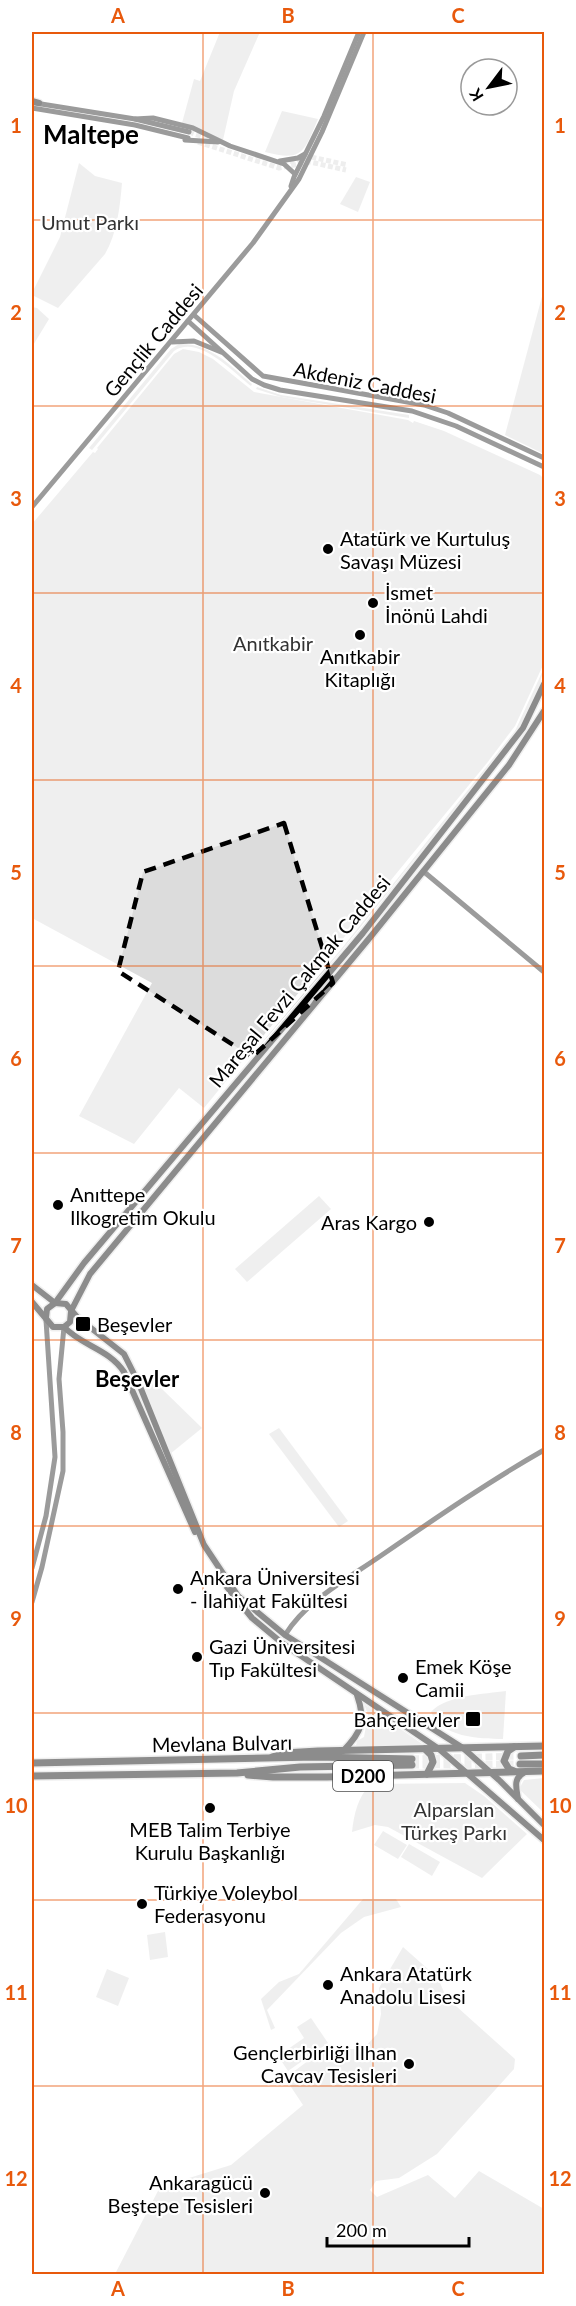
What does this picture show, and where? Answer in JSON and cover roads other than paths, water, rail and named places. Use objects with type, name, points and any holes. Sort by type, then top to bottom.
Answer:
[{"type":"highway","points":[[264,1760],[284,1754],[343,1750],[544,1746]]},
{"type":"highway","points":[[514,1747],[508,1751],[504,1761],[509,1769],[516,1772]]},
{"type":"highway","points":[[425,1749],[432,1755],[433,1762],[426,1774]]},
{"type":"highway","points":[[544,1755],[521,1760],[544,1764]]},
{"type":"highway","name":"Mevlana Bulvarı","points":[[32,1763],[264,1760],[316,1757],[412,1762],[300,1767],[237,1773],[32,1776]]},
{"type":"highway","name":"D200","points":[[237,1773],[273,1777],[544,1772]]},
{"type":"main road","name":"Gençlik Caddesi","points":[[291,188],[359,32]]},
{"type":"main road","name":"Gençlik Caddesi","points":[[32,507],[253,243],[299,179],[322,132],[364,32]]},
{"type":"main road","points":[[34,102],[188,135]]},
{"type":"main road","points":[[32,108],[135,122],[153,118],[187,126],[219,142],[287,166],[296,174]]},
{"type":"main road","points":[[135,122],[149,131],[185,140],[219,142]]},
{"type":"main road","points":[[277,162],[294,159],[307,153]]},
{"type":"main road","name":"Akdeniz Caddesi","points":[[194,315],[263,376],[424,405],[492,433],[544,458]]},
{"type":"main road","name":"Akdeniz Caddesi","points":[[188,321],[252,379],[264,385],[412,411],[488,440],[544,467]]},
{"type":"main road","points":[[171,343],[194,341],[225,354]]},
{"type":"main road","points":[[488,440],[492,433]]},
{"type":"main road","name":"Mareşal Fevzi Çakmak Caddesi","points":[[55,1303],[84,1263],[363,933],[523,728],[544,684]]},
{"type":"main road","name":"Mareşal Fevzi Çakmak Caddesi","points":[[71,1311],[90,1274],[423,871],[508,765],[544,711]]},
{"type":"main road","points":[[423,871],[544,972]]},
{"type":"main road","points":[[32,1285],[55,1303],[66,1304],[71,1311],[121,1350],[136,1377],[204,1545],[238,1596],[285,1635],[463,1748],[544,1825]]},
{"type":"main road","points":[[32,1302],[53,1327],[64,1327],[75,1337],[112,1357],[124,1372],[201,1545],[233,1596],[252,1618],[283,1643],[439,1749],[465,1774],[492,1793],[544,1840]]},
{"type":"main road","points":[[32,1568],[48,1509],[55,1456],[46,1318],[47,1310],[55,1303]]},
{"type":"main road","points":[[32,1602],[45,1556],[63,1471],[59,1379],[64,1327],[71,1319],[71,1311]]},
{"type":"main road","points":[[128,1381],[136,1377]]},
{"type":"main road","points":[[283,1643],[285,1635],[296,1618],[332,1589],[400,1542],[544,1450]]},
{"type":"main road","points":[[343,1750],[360,1730],[362,1714],[357,1694]]},
{"type":"main road","points":[[393,1718],[402,1709]]},
{"type":"main road","points":[[518,1800],[516,1781],[519,1775],[526,1772]]},
{"type":"tunnel","points":[[189,132],[211,140]]},
{"type":"tunnel","points":[[198,142],[279,168],[310,162],[346,170]]},
{"type":"tunnel","points":[[282,163],[311,157],[348,165]]},
{"type":"tunnel","points":[[412,1759],[521,1756]]},
{"type":"tunnel","points":[[412,1765],[520,1764]]},
{"type":"place","name":"Atatürk ve Kurtuluş Savaşı Müzesi","points":[[328,549]]},
{"type":"place","name":"İsmet İnönü Lahdi","points":[[373,603]]},
{"type":"place","name":"Anıtkabir Kitaplığı","points":[[360,635]]},
{"type":"place","name":"Anıttepe Ilkogretim Okulu","points":[[58,1205]]},
{"type":"place","name":"Aras Kargo","points":[[429,1222]]},
{"type":"place","name":"Beşevler","points":[[83,1324]]},
{"type":"place","name":"Ankara Üniversitesi - İlahiyat Fakültesi","points":[[178,1589]]},
{"type":"place","name":"Gazi Üniversitesi Tıp Fakültesi","points":[[197,1657]]},
{"type":"place","name":"Emek Köşe Camii","points":[[403,1678]]},
{"type":"place","name":"Bahçelievler","points":[[473,1719]]},
{"type":"place","name":"MEB Talim Terbiye Kurulu Başkanlığı","points":[[210,1808]]},
{"type":"place","name":"Türkiye Voleybol Federasyonu","points":[[142,1904]]},
{"type":"place","name":"Ankara Atatürk Anadolu Lisesi","points":[[328,1985]]},
{"type":"place","name":"Gençlerbirliği İlhan Cavcav Tesisleri","points":[[409,2064]]},
{"type":"place","name":"Ankaragücü Beştepe Tesisleri","points":[[265,2193]]},
{"type":"district","name":"Maltepe","points":[[91,134]]},
{"type":"district","name":"Beşevler","points":[[137,1378]]},
{"type":"park label","name":"Umut Parkı","points":[[90,222]]},
{"type":"park label","name":"Anıtkabir","points":[[273,643]]},
{"type":"park label","name":"Alparslan Türkeş Parkı","points":[[454,1820]]}]
